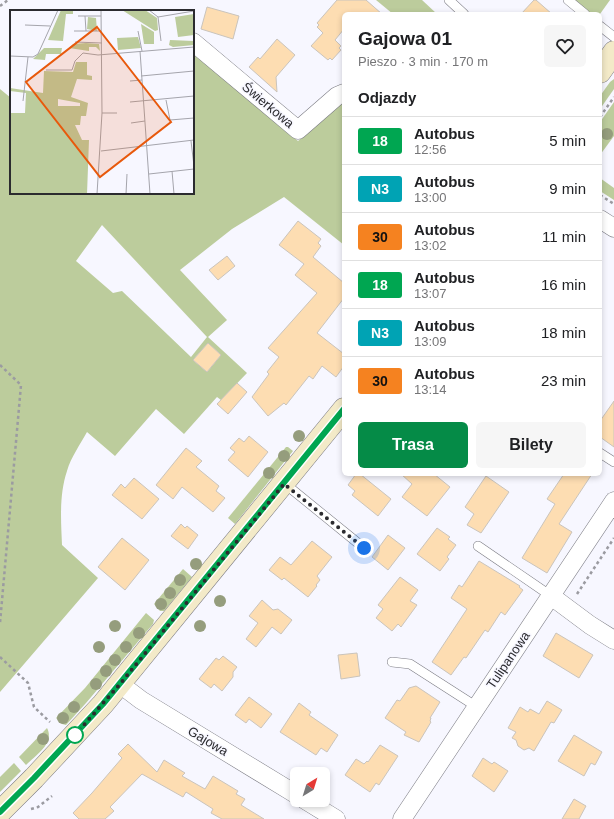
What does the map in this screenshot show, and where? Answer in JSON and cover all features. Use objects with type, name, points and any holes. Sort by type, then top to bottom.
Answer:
[{"type":"street","name":"Świerkowa","points":[[194,43],[298,130],[337,96],[342,94]]},
{"type":"street","points":[[602,69],[614,52]]},
{"type":"street","points":[[602,220],[614,228]]},
{"type":"street","points":[[0,812],[84,726],[120,684],[342,412]]},
{"type":"street","name":"Tulipanowa","points":[[402,819],[614,501]]},
{"type":"street","points":[[551,596],[590,625],[614,640]]},
{"type":"street","name":"Gajowa","points":[[120,684],[141,700],[290,791]]},
{"type":"street","points":[[316,807],[336,819]]},
{"type":"lane","points":[[449,0],[462,12]]},
{"type":"lane","points":[[568,0],[583,12]]},
{"type":"lane","points":[[602,28],[614,37]]},
{"type":"lane","points":[[602,454],[614,462]]},
{"type":"lane","points":[[284,484],[364,548]]},
{"type":"lane","points":[[478,546],[551,596]]},
{"type":"lane","points":[[392,662],[410,664],[477,707]]},
{"type":"path","points":[[0,6],[8,0]]},
{"type":"path","points":[[602,114],[614,97]]},
{"type":"path","points":[[602,196],[614,204]]},
{"type":"path","points":[[0,365],[22,385],[0,623]]},
{"type":"path","points":[[575,598],[614,538]]},
{"type":"path","points":[[0,657],[28,683],[34,707],[50,722]]},
{"type":"path","points":[[27,811],[38,807],[52,796]]},
{"type":"green space","points":[[376,0],[422,0],[435,12],[391,12]]},
{"type":"green space","points":[[575,0],[610,0],[601,12],[589,12]]},
{"type":"green space","points":[[194,53],[298,141],[342,103],[342,243],[284,197],[232,229],[180,270],[227,320],[208,337],[247,373],[221,400],[217,397],[184,434],[156,409],[115,456],[87,432],[71,461],[64,480],[61,508],[62,545],[98,578],[0,692],[0,89],[10,97],[10,194],[194,194]],"holes":[[[102,225],[207,337],[191,357],[122,291],[113,293],[76,261]],[[208,343],[221,355],[207,372],[193,360]]]},
{"type":"green space","points":[[614,79],[614,89],[602,106],[602,93]]},
{"type":"green space","points":[[614,102],[614,136],[602,152],[602,119]]},
{"type":"green space","points":[[602,179],[614,188],[614,200],[602,192]]},
{"type":"green space","points":[[286,447],[293,451],[235,524],[228,518]]},
{"type":"green space","points":[[183,569],[192,577],[164,611],[160,611],[154,604]]},
{"type":"green space","points":[[146,613],[154,620],[153,624],[66,725],[62,724],[56,718],[85,688]]},
{"type":"green space","points":[[47,728],[49,733],[47,744],[26,765],[19,757]]},
{"type":"green space","points":[[14,763],[21,771],[0,792],[0,777]]},
{"type":"building","points":[[337,0],[366,0],[380,12],[342,12],[342,31],[335,40],[341,46],[339,48],[341,50],[332,60],[330,58],[328,60],[311,46],[323,33],[317,27],[319,25],[317,23]]},
{"type":"building","points":[[534,0],[536,0],[550,12],[523,12]]},
{"type":"building","points":[[207,7],[239,16],[233,39],[201,29]]},
{"type":"building","points":[[277,39],[295,55],[276,77],[277,92],[249,67],[258,57],[260,59]]},
{"type":"building","points":[[298,221],[321,239],[318,243],[321,246],[313,257],[342,281],[342,301],[317,333],[342,352],[342,369],[336,377],[322,366],[313,379],[309,376],[286,405],[284,403],[268,416],[252,397],[269,374],[267,372],[279,357],[268,348],[317,293],[295,275],[304,264],[279,245]]},
{"type":"building","points":[[227,256],[235,266],[218,280],[209,270]]},
{"type":"building","points":[[208,343],[221,355],[207,372],[193,360]]},
{"type":"building","points":[[237,383],[247,392],[228,414],[217,404]]},
{"type":"building","points":[[614,401],[614,447],[602,438],[602,418]]},
{"type":"building","points":[[249,436],[268,452],[248,477],[228,460],[235,452],[230,448],[239,438],[244,442]]},
{"type":"building","points":[[186,448],[202,461],[196,467],[219,486],[216,491],[225,498],[213,512],[182,487],[173,499],[156,485]]},
{"type":"building","points":[[355,476],[362,476],[391,499],[378,516],[352,495],[355,491],[348,485]]},
{"type":"building","points":[[403,476],[436,476],[450,487],[427,516],[402,497],[412,484]]},
{"type":"building","points":[[486,476],[509,492],[481,533],[467,525],[474,514],[465,507]]},
{"type":"building","points":[[563,476],[591,476],[559,524],[572,532],[547,573],[522,558],[555,504],[547,499]]},
{"type":"building","points":[[134,478],[159,499],[142,519],[112,495],[121,484],[125,488]]},
{"type":"building","points":[[181,524],[185,528],[187,526],[198,535],[188,549],[171,536]]},
{"type":"building","points":[[437,528],[450,537],[448,539],[456,545],[447,557],[449,559],[440,571],[417,554]]},
{"type":"building","points":[[388,535],[405,548],[388,570],[372,557]]},
{"type":"building","points":[[122,538],[149,560],[125,590],[98,567]]},
{"type":"building","points":[[312,541],[332,557],[317,576],[320,580],[308,597],[284,578],[282,580],[269,570],[280,557],[291,565]]},
{"type":"building","points":[[479,561],[520,586],[519,587],[523,590],[505,615],[501,612],[488,632],[485,630],[466,658],[464,657],[451,675],[432,662],[467,609],[451,598],[459,585],[462,587]]},
{"type":"building","points":[[400,577],[418,590],[410,601],[417,605],[401,627],[398,624],[392,631],[376,618],[383,609],[378,605]]},
{"type":"building","points":[[262,600],[273,610],[278,609],[292,620],[281,634],[272,627],[256,647],[246,639],[258,623],[249,616]]},
{"type":"building","points":[[556,633],[593,655],[579,678],[543,656]]},
{"type":"building","points":[[357,653],[360,676],[341,679],[338,655]]},
{"type":"building","points":[[223,656],[237,667],[233,672],[233,677],[222,691],[214,684],[211,688],[199,679],[216,658],[219,660]]},
{"type":"building","points":[[416,686],[440,702],[430,718],[431,722],[419,742],[404,735],[406,732],[385,718],[397,700],[400,701],[409,688]]},
{"type":"building","points":[[249,697],[272,714],[261,728],[249,719],[246,723],[235,715]]},
{"type":"building","points":[[547,701],[562,710],[554,723],[551,722],[534,751],[529,748],[524,750],[518,746],[516,740],[512,738],[516,732],[508,728],[520,707],[528,712],[530,709],[539,714]]},
{"type":"building","points":[[299,703],[311,712],[309,715],[338,735],[327,752],[321,748],[316,755],[280,732]]},
{"type":"building","points":[[574,735],[602,752],[595,765],[591,763],[584,776],[558,761]]},
{"type":"building","points":[[128,744],[157,772],[164,760],[185,773],[182,776],[205,789],[213,776],[238,791],[236,794],[245,799],[241,805],[264,819],[222,819],[211,813],[213,809],[186,792],[183,797],[142,774],[110,807],[114,811],[105,819],[79,819],[73,813],[122,758],[118,754]]},
{"type":"building","points":[[380,745],[398,756],[379,785],[376,783],[370,792],[345,775],[356,759],[364,764],[367,761],[368,762]]},
{"type":"building","points":[[483,758],[492,764],[494,762],[508,771],[494,792],[472,776]]},
{"type":"building","points":[[574,799],[586,806],[579,819],[562,819]]},
{"type":"bus line","name":"18","points":[[0,812],[84,726],[103,704],[342,412]]},
{"type":"route","points":[[75,735],[120,684],[284,484],[364,548]]}]
